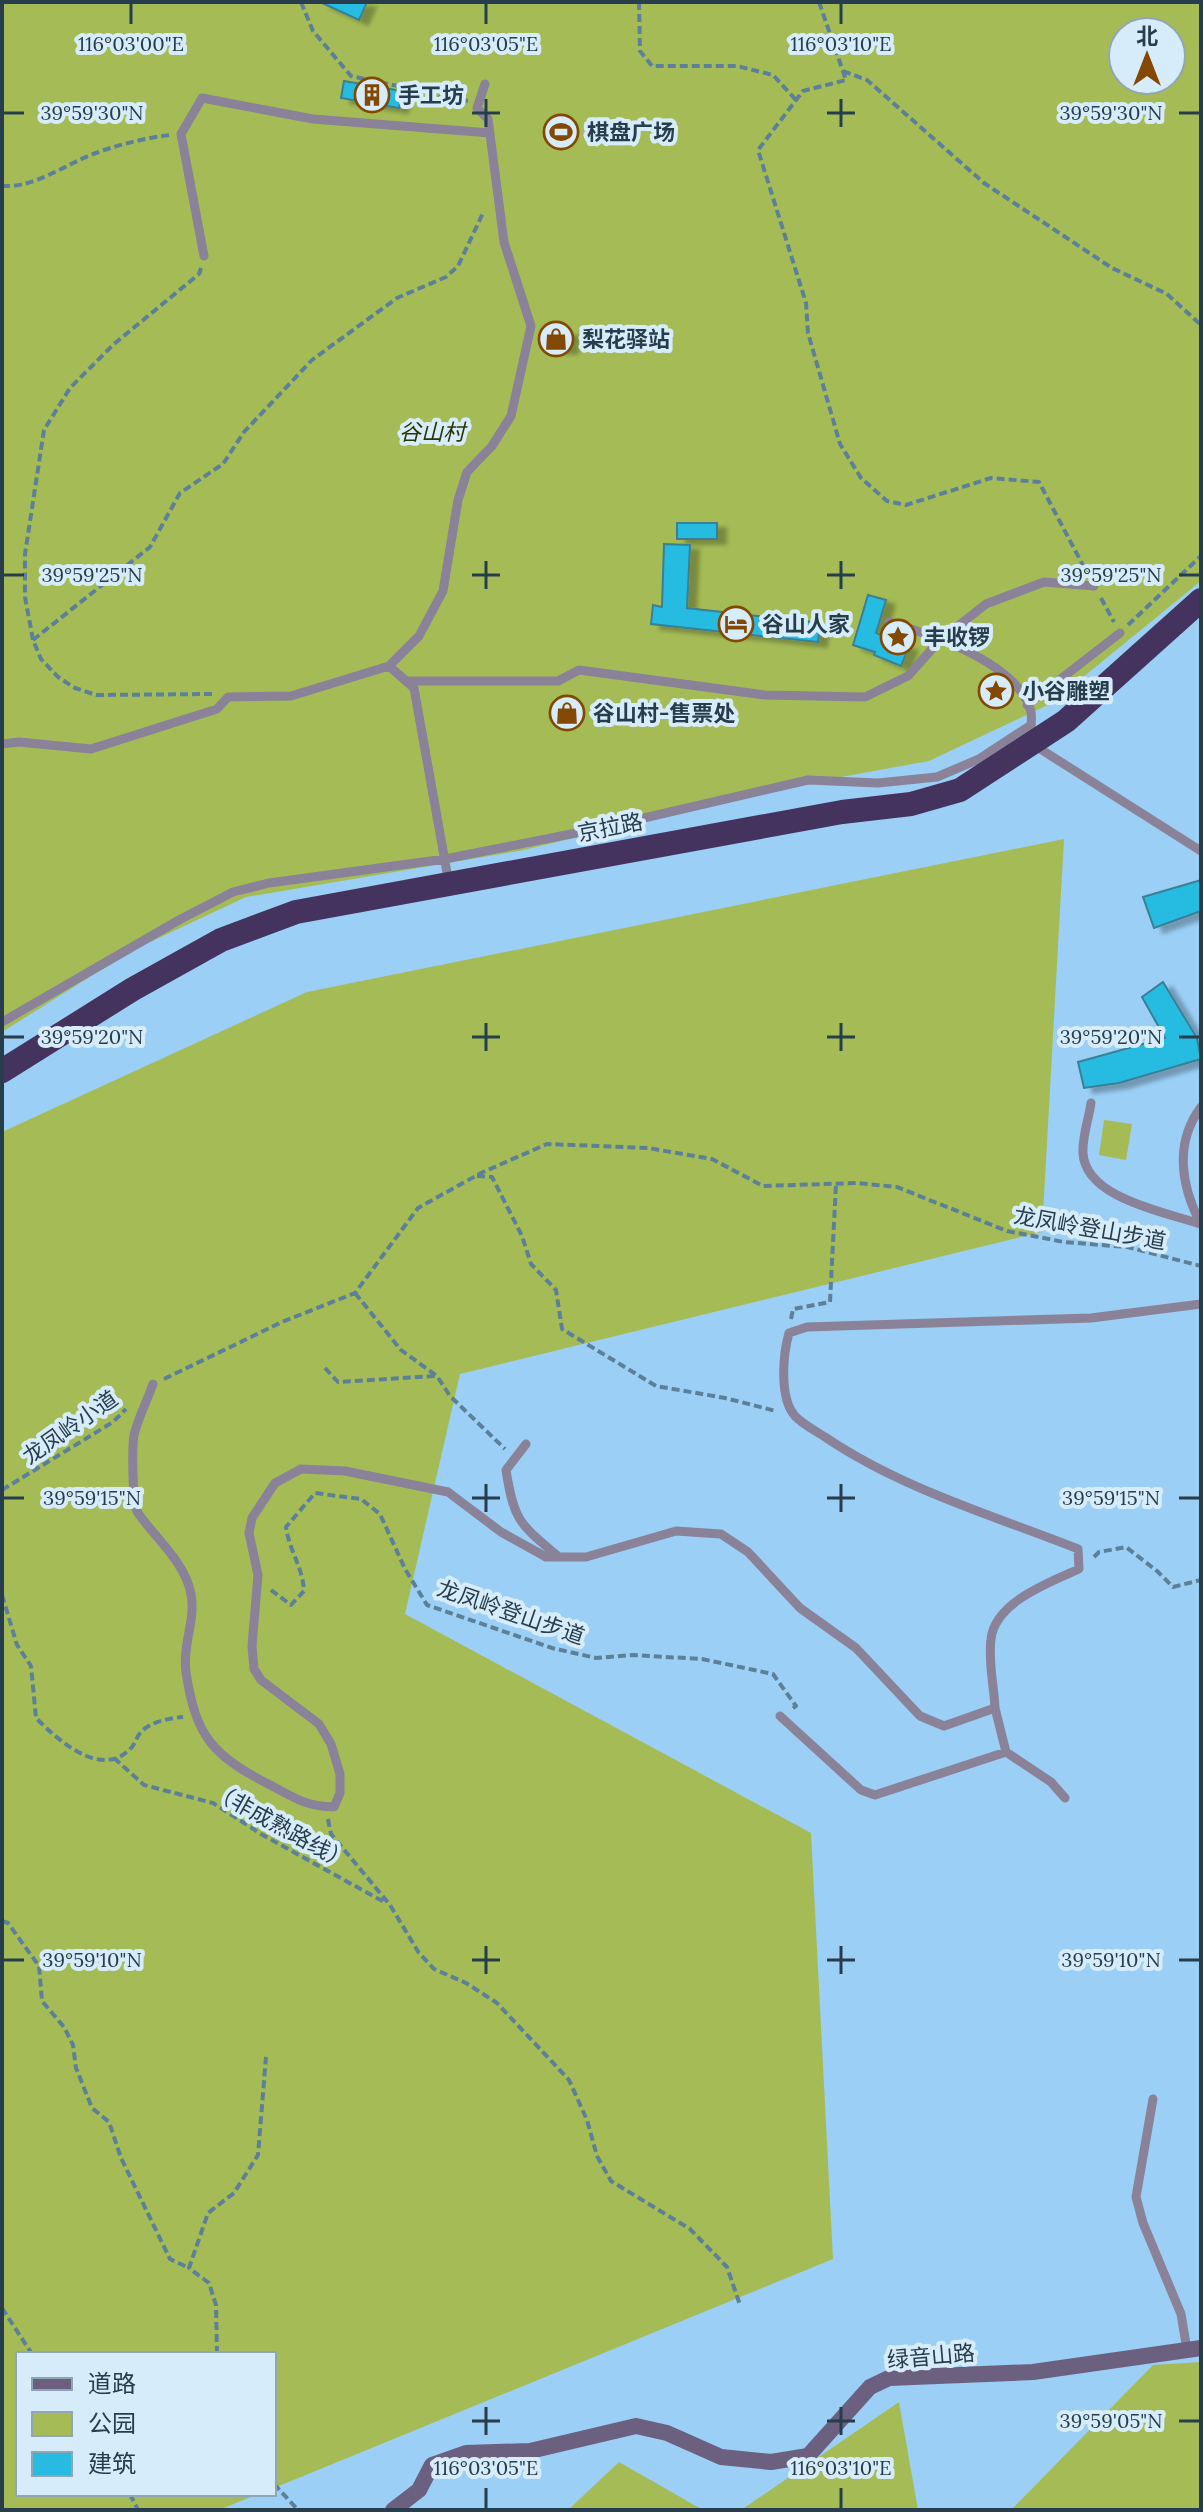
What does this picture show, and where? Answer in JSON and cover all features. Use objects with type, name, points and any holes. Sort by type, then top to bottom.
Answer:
[{"type":"highway","name":"京拉路","points":[[2,1071],[133,989],[221,940],[296,912],[842,812],[911,804],[960,790],[1032,734],[1066,721],[1201,600]]},
{"type":"street","name":"绿音山路","points":[[393,2510],[419,2490],[432,2465],[466,2453],[530,2451],[636,2426],[667,2433],[721,2457],[771,2462],[808,2456],[870,2387],[889,2378],[1033,2372],[1194,2349]]},
{"type":"lane","points":[[2,744],[19,742],[91,749],[217,709],[228,697],[291,696],[389,666],[419,636],[443,591],[458,500],[467,472],[492,446],[511,416],[531,326],[504,242],[488,119],[477,108],[485,84]]},
{"type":"lane","points":[[204,256],[181,134],[202,98],[313,119],[490,133]]},
{"type":"lane","points":[[406,681],[558,681],[579,670],[765,695],[865,697],[908,676],[940,640],[986,604],[1044,582],[1094,586]]},
{"type":"lane","points":[[889,622],[991,663],[1011,680],[1031,711],[1032,734]]},
{"type":"lane","points":[[1027,705],[1120,633]]},
{"type":"lane","points":[[389,666],[414,688],[449,884]]},
{"type":"lane","points":[[1032,734],[1201,851]]},
{"type":"lane","points":[[2,1022],[233,892],[269,883],[445,859],[601,828],[808,780],[878,783],[937,777],[1032,734]]},
{"type":"lane","points":[[1091,1103],[1082,1153],[1090,1176],[1112,1194],[1201,1224]]},
{"type":"lane","points":[[1201,1107],[1190,1126],[1182,1155],[1184,1181],[1201,1224]]},
{"type":"lane","points":[[1065,1798],[1051,1782],[1006,1752],[995,1708],[990,1638],[1001,1615],[1027,1593],[1079,1569],[1078,1549],[918,1488],[837,1445],[794,1415],[784,1385],[783,1355],[789,1333],[807,1327],[1091,1318],[1201,1304]]},
{"type":"lane","points":[[153,1384],[134,1437],[135,1510],[183,1571],[191,1593],[193,1613],[186,1643],[186,1670],[197,1720],[216,1752],[235,1767],[309,1806],[334,1807],[340,1793],[340,1774],[331,1744],[319,1724],[261,1680],[254,1669],[252,1646],[258,1575],[249,1533],[252,1518],[275,1483],[301,1469],[345,1471],[448,1492],[501,1532],[546,1557],[586,1557],[676,1531],[721,1534],[748,1552],[800,1608],[856,1648],[920,1716],[944,1726],[995,1708]]},
{"type":"lane","points":[[526,1444],[506,1470],[510,1497],[520,1524],[559,1557]]},
{"type":"lane","points":[[780,1716],[861,1790],[875,1795],[1006,1752]]},
{"type":"lane","points":[[1153,2099],[1136,2197],[1143,2223],[1194,2349]]},
{"type":"path","points":[[301,2],[313,31],[351,76],[479,104]]},
{"type":"path","points":[[639,2],[640,51],[652,66],[737,66],[773,75],[796,100]]},
{"type":"path","points":[[819,2],[846,80],[803,91],[758,150],[806,303],[808,333],[840,444],[861,478],[887,501],[906,505],[991,478],[1039,482],[1120,633],[1201,556]]},
{"type":"path","points":[[843,71],[867,80],[984,183],[1112,268],[1167,294],[1201,325]]},
{"type":"path","points":[[2,186],[15,187],[57,172],[95,153],[148,138],[181,134]]},
{"type":"path","points":[[33,640],[150,547],[180,493],[223,464],[244,432],[312,360],[397,298],[452,272],[458,266],[485,209]]},
{"type":"path","points":[[204,256],[199,274],[114,344],[70,388],[44,430],[25,554],[25,597],[33,640],[41,659],[58,677],[75,688],[96,695],[207,692],[228,697]]},
{"type":"path","name":"龙凤岭登山步道","points":[[355,1293],[418,1208],[476,1176],[547,1144],[648,1148],[712,1159],[763,1186],[858,1183],[897,1187],[1007,1231],[1064,1242],[1127,1247],[1201,1266]]},
{"type":"path","points":[[476,1176],[492,1177],[522,1236],[531,1264],[556,1290],[562,1329],[656,1386],[725,1398],[794,1415]]},
{"type":"path","points":[[789,1333],[793,1309],[830,1302],[836,1184]]},
{"type":"path","points":[[153,1384],[282,1322],[355,1293],[401,1350],[437,1376],[450,1396],[515,1459]]},
{"type":"path","points":[[325,1368],[338,1382],[437,1376]]},
{"type":"path","name":"龙凤岭小道","points":[[2,1490],[113,1422],[153,1384]]},
{"type":"path","name":"龙凤岭登山步道","points":[[258,1575],[275,1596],[291,1605],[304,1591],[286,1527],[315,1493],[361,1499],[380,1514],[405,1569],[427,1605],[552,1648],[596,1658],[632,1655],[702,1659],[773,1674],[796,1706],[780,1716]]},
{"type":"path","points":[[1079,1569],[1099,1552],[1126,1547],[1173,1587],[1201,1580]]},
{"type":"path","points":[[2,1595],[17,1645],[31,1666],[36,1718],[61,1743],[88,1758],[114,1758],[130,1749],[142,1730],[161,1721],[181,1716],[197,1720]]},
{"type":"path","name":"（非成熟路线）","points":[[114,1758],[144,1785],[213,1803],[261,1834],[390,1905]]},
{"type":"path","points":[[326,1807],[331,1834],[390,1905],[419,1953],[434,1969],[466,1983],[497,2003],[569,2080],[587,2120],[597,2156],[611,2181],[690,2229],[727,2267],[740,2305]]},
{"type":"path","points":[[2,1921],[8,1923],[39,1966],[42,2001],[64,2027],[73,2045],[76,2068],[92,2108],[109,2122],[121,2158],[170,2259],[209,2283],[216,2305],[217,2352]]},
{"type":"path","points":[[189,2268],[208,2213],[234,2193],[258,2155],[266,2057]]},
{"type":"path","points":[[2,2308],[31,2352]]},
{"type":"path","points":[[276,2486],[298,2510]]},
{"type":"green space","name":"谷山村","points":[[2,2],[1201,2],[1201,581],[1050,704],[929,761],[808,783],[519,851],[246,897],[131,951],[2,1032]]},
{"type":"green space","points":[[1064,839],[1042,1232],[460,1374],[405,1614],[811,1833],[833,2259],[276,2487],[276,2352],[16,2352],[16,2496],[253,2496],[219,2510],[2,2510],[2,1132],[307,992]]},
{"type":"green space","points":[[1104,1120],[1132,1124],[1126,1160],[1099,1155]]},
{"type":"green space","points":[[1201,2362],[1201,2510],[1011,2510],[1153,2365]]},
{"type":"green space","points":[[899,2402],[918,2510],[741,2510]]},
{"type":"green space","points":[[619,2462],[703,2510],[568,2510]]},
{"type":"building","points":[[320,2],[367,2],[359,20]]},
{"type":"building","name":"手工坊","points":[[344,81],[402,91],[399,108],[341,98]]},
{"type":"building","name":"梨花驿站","points":[[542,330],[570,331],[569,349],[541,348]]},
{"type":"building","points":[[677,523],[717,523],[717,539],[677,539]]},
{"type":"building","name":"谷山人家","points":[[664,544],[690,545],[687,608],[820,623],[818,642],[651,624],[653,605],[662,607]]},
{"type":"building","points":[[868,595],[886,600],[876,633],[909,646],[901,666],[874,655],[875,652],[853,645]]},
{"type":"building","points":[[1201,880],[1201,911],[1154,928],[1143,897]]},
{"type":"building","points":[[1163,982],[1197,1038],[1201,1059],[1119,1083],[1084,1088],[1078,1062],[1165,1038],[1142,997]]},
{"type":"place","name":"手工坊","points":[[372,95]]},
{"type":"place","name":"棋盘广场","points":[[561,132]]},
{"type":"place","name":"梨花驿站","points":[[556,339]]},
{"type":"place","name":"谷山人家","points":[[736,624]]},
{"type":"place","name":"丰收锣","points":[[898,637]]},
{"type":"place","name":"小谷雕塑","points":[[996,691]]},
{"type":"place","name":"谷山村-售票处","points":[[567,713]]}]
